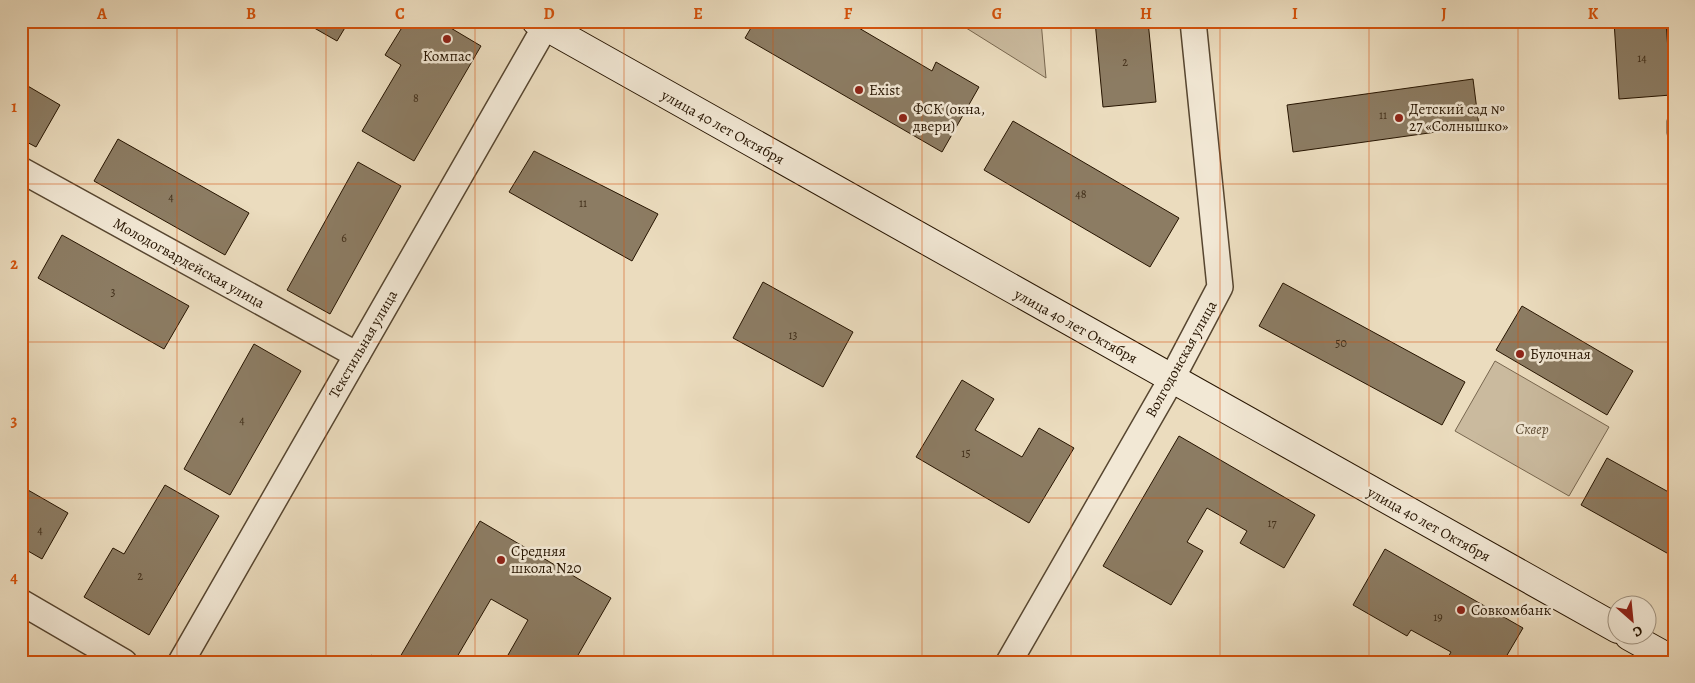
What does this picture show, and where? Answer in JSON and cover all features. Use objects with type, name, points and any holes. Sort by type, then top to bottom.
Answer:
[{"type":"main road","name":"улица 40 лет Октября","points":[[540,24],[1171,380],[1608,623]]},
{"type":"main road","points":[[1647,646],[1674,661]]},
{"type":"street","name":"Волгодонская улица","points":[[1009,662],[1171,380],[1220,287],[1193,21]]},
{"type":"street","name":"Текстильная улица","points":[[181,662],[357,355],[540,24]]},
{"type":"street","name":"Молодогвардейская улица","points":[[21,170],[357,355]]},
{"type":"street","points":[[21,602],[124,662]]},
{"type":"lane","points":[[1674,121],[1674,134]]},
{"type":"green space","points":[[955,21],[1041,21],[1046,78]]},
{"type":"green space","name":"Сквер","points":[[1495,361],[1609,427],[1569,496],[1455,431]]},
{"type":"building","points":[[302,21],[349,21],[337,41]]},
{"type":"building","points":[[406,21],[439,21],[481,46],[414,161],[362,131],[401,65],[385,55]]},
{"type":"building","points":[[755,21],[847,21],[932,71],[936,62],[979,87],[942,152],[745,38]]},
{"type":"building","points":[[1095,21],[1148,21],[1156,102],[1103,107]]},
{"type":"building","points":[[1614,21],[1666,21],[1671,95],[1619,99]]},
{"type":"building","points":[[1473,79],[1479,126],[1293,152],[1287,105]]},
{"type":"building","points":[[21,82],[60,105],[36,147],[21,139]]},
{"type":"building","points":[[1013,121],[1179,218],[1150,267],[984,170]]},
{"type":"building","points":[[118,139],[249,213],[225,255],[94,181]]},
{"type":"building","points":[[534,151],[658,214],[632,261],[509,192]]},
{"type":"building","points":[[358,162],[401,186],[330,314],[287,290]]},
{"type":"building","points":[[62,235],[189,306],[164,349],[38,278]]},
{"type":"building","points":[[763,282],[853,332],[823,387],[733,338]]},
{"type":"building","points":[[1283,283],[1465,382],[1442,425],[1259,326]]},
{"type":"building","points":[[1522,306],[1633,371],[1607,415],[1496,350]]},
{"type":"building","points":[[254,344],[301,371],[230,495],[184,469]]},
{"type":"building","points":[[962,380],[994,399],[975,430],[1022,457],[1039,428],[1074,448],[1029,523],[916,457]]},
{"type":"building","points":[[1179,436],[1315,515],[1284,568],[1240,543],[1247,531],[1207,508],[1187,542],[1203,551],[1171,605],[1103,566]]},
{"type":"building","points":[[1607,458],[1674,495],[1674,557],[1581,505]]},
{"type":"building","points":[[165,485],[219,516],[149,635],[84,597],[113,548],[124,554]]},
{"type":"building","points":[[21,486],[68,513],[42,559],[21,547]]},
{"type":"building","name":"Средняя школа N20","points":[[480,521],[611,598],[574,662],[504,662],[528,620],[491,599],[454,662],[397,662]]},
{"type":"building","points":[[1385,549],[1523,628],[1503,662],[1447,662],[1451,652],[1411,630],[1407,636],[1353,605]]},
{"type":"building","points":[[371,655],[382,662],[368,662]]},
{"type":"place","name":"Компас","points":[[447,39]]},
{"type":"place","name":"Exist","points":[[859,90]]},
{"type":"place","name":"ФСК (окна, двери)","points":[[903,118]]},
{"type":"place","name":"Детский сад № 27 «Солнышко»","points":[[1399,118]]},
{"type":"place","name":"Булочная","points":[[1520,354]]},
{"type":"place","name":"Средняя школа N20","points":[[501,560]]},
{"type":"place","name":"Совкомбанк","points":[[1461,610]]}]
